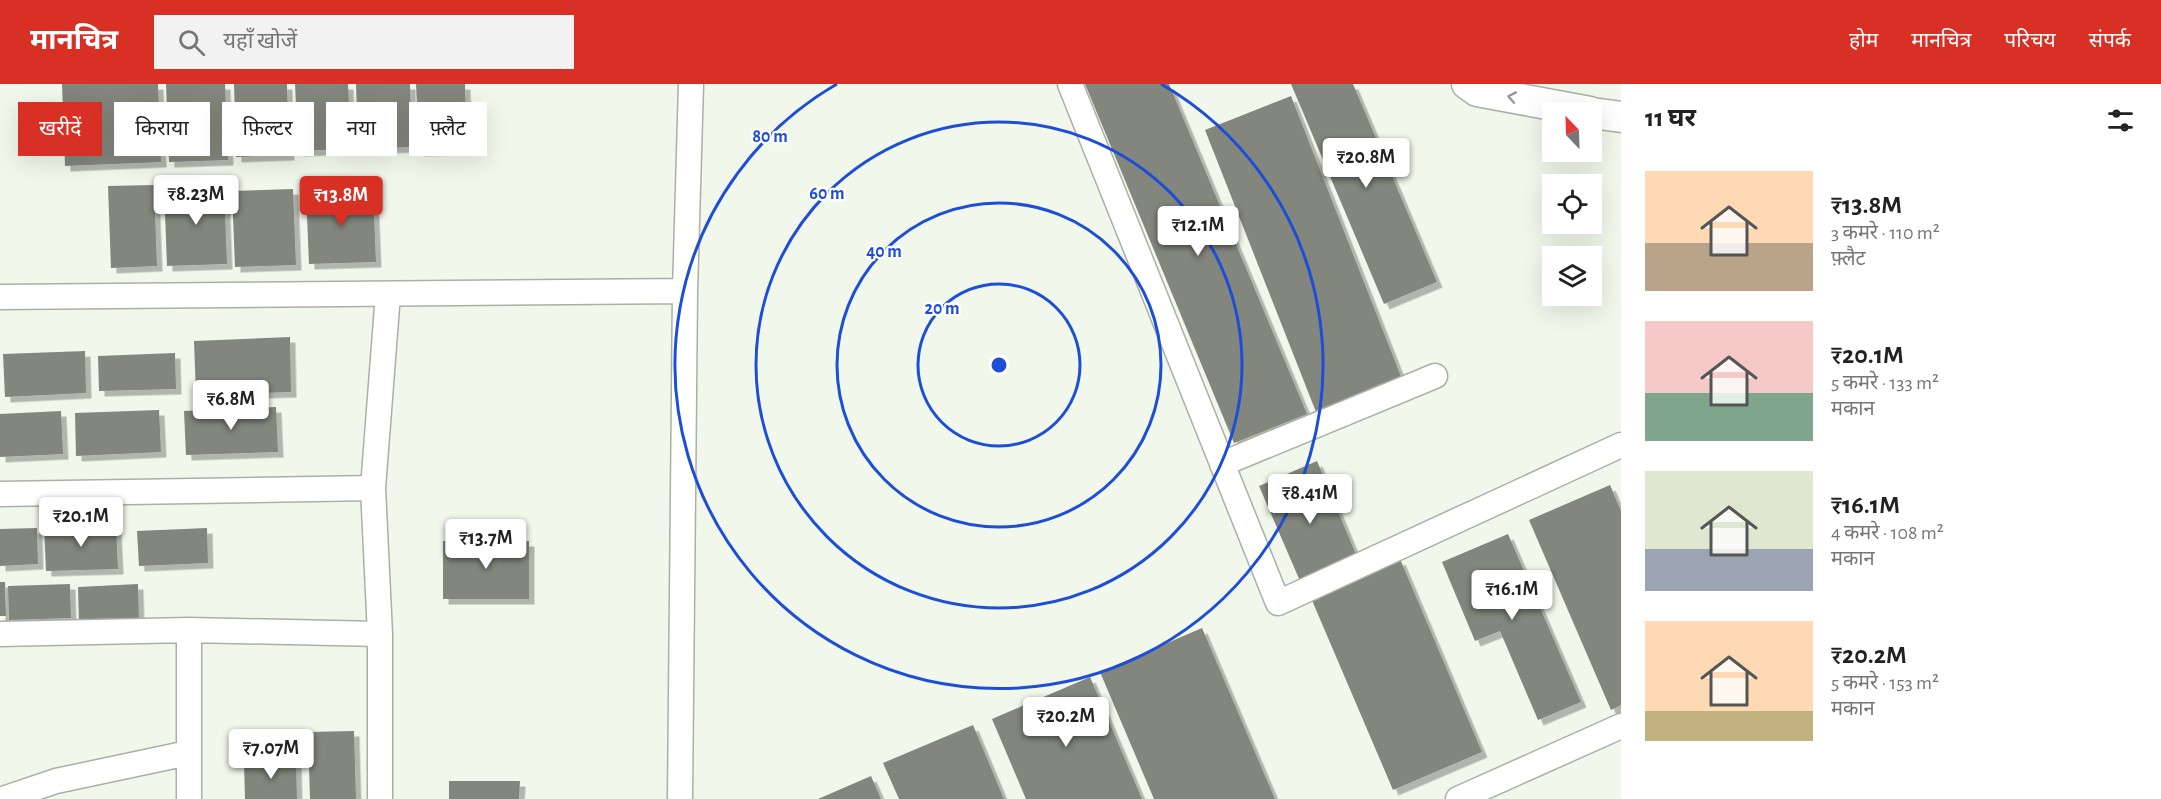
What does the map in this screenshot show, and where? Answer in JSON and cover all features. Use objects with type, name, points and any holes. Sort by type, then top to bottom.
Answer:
[{"type":"street","points":[[680,799],[685,291],[691,84]]},
{"type":"street","points":[[1070,84],[1278,603],[1621,445]]},
{"type":"street","points":[[1467,84],[1476,91],[1542,104]]},
{"type":"street","points":[[1602,114],[1621,117]]},
{"type":"street","points":[[0,297],[685,291]]},
{"type":"street","points":[[380,799],[380,634],[372,488],[388,294]]},
{"type":"street","points":[[1222,464],[1435,376]]},
{"type":"street","points":[[0,494],[372,488]]},
{"type":"street","points":[[0,634],[189,630],[380,634]]},
{"type":"street","points":[[189,630],[189,799]]},
{"type":"street","points":[[1458,799],[1621,726]]},
{"type":"street","points":[[3,799],[56,781],[188,753]]},
{"type":"building","points":[[62,84],[158,84],[159,102],[114,102],[114,156],[161,156],[161,162],[65,166],[65,156],[102,156],[102,102],[63,102]]},
{"type":"building","points":[[166,84],[225,84],[226,102],[222,102],[222,156],[228,156],[228,160],[169,162],[169,156],[210,156],[210,102],[167,102]]},
{"type":"building","points":[[234,84],[287,84],[288,102],[234,102]]},
{"type":"building","points":[[295,84],[348,84],[349,102],[326,102],[326,150],[314,150],[314,102],[296,102]]},
{"type":"building","points":[[356,84],[410,84],[409,147],[397,148],[397,102],[357,102]]},
{"type":"building","points":[[416,84],[465,84],[466,102],[417,102]]},
{"type":"building","points":[[1085,84],[1169,84],[1307,414],[1234,443]]},
{"type":"building","points":[[1291,84],[1353,84],[1437,282],[1384,304]]},
{"type":"building","points":[[1291,96],[1402,379],[1316,412],[1205,130]]},
{"type":"building","points":[[154,185],[157,266],[111,268],[108,186]]},
{"type":"building","points":[[224,185],[227,264],[167,266],[164,187]]},
{"type":"building","points":[[293,189],[296,265],[235,267],[232,191]]},
{"type":"building","points":[[373,190],[376,262],[309,264],[306,192]]},
{"type":"building","points":[[290,337],[291,392],[196,395],[194,341]]},
{"type":"building","points":[[85,351],[86,393],[5,397],[3,354]]},
{"type":"building","points":[[175,353],[176,389],[99,391],[98,356]]},
{"type":"building","points":[[276,407],[278,452],[186,455],[184,411]]},
{"type":"building","points":[[159,410],[161,452],[76,456],[75,413]]},
{"type":"building","points":[[61,411],[63,454],[0,457],[0,414]]},
{"type":"building","points":[[1317,461],[1360,564],[1303,588],[1259,486]]},
{"type":"building","points":[[1610,485],[1621,511],[1621,705],[1611,710],[1529,520]]},
{"type":"building","points":[[116,525],[118,569],[46,571],[44,528]]},
{"type":"building","points":[[37,528],[38,564],[0,566],[0,529]]},
{"type":"building","points":[[207,528],[208,563],[139,566],[137,531]]},
{"type":"building","points":[[1508,534],[1581,702],[1538,720],[1500,631],[1475,641],[1442,562]]},
{"type":"building","points":[[443,541],[529,541],[529,599],[443,599]]},
{"type":"building","points":[[1400,559],[1482,752],[1393,790],[1311,598]]},
{"type":"building","points":[[0,582],[5,582],[6,616],[0,616]]},
{"type":"building","points":[[70,584],[71,618],[9,620],[8,586]]},
{"type":"building","points":[[138,584],[139,623],[79,626],[78,587]]},
{"type":"building","points":[[1202,628],[1275,799],[1154,799],[1100,672]]},
{"type":"building","points":[[1090,677],[1142,799],[1026,799],[992,719]]},
{"type":"building","points":[[973,725],[1004,799],[899,799],[883,763]]},
{"type":"building","points":[[354,731],[356,799],[310,799],[308,732]]},
{"type":"building","points":[[296,760],[297,799],[245,799],[244,762]]},
{"type":"building","points":[[871,776],[881,799],[818,799]]},
{"type":"building","points":[[449,781],[520,781],[519,799],[449,799]]}]
